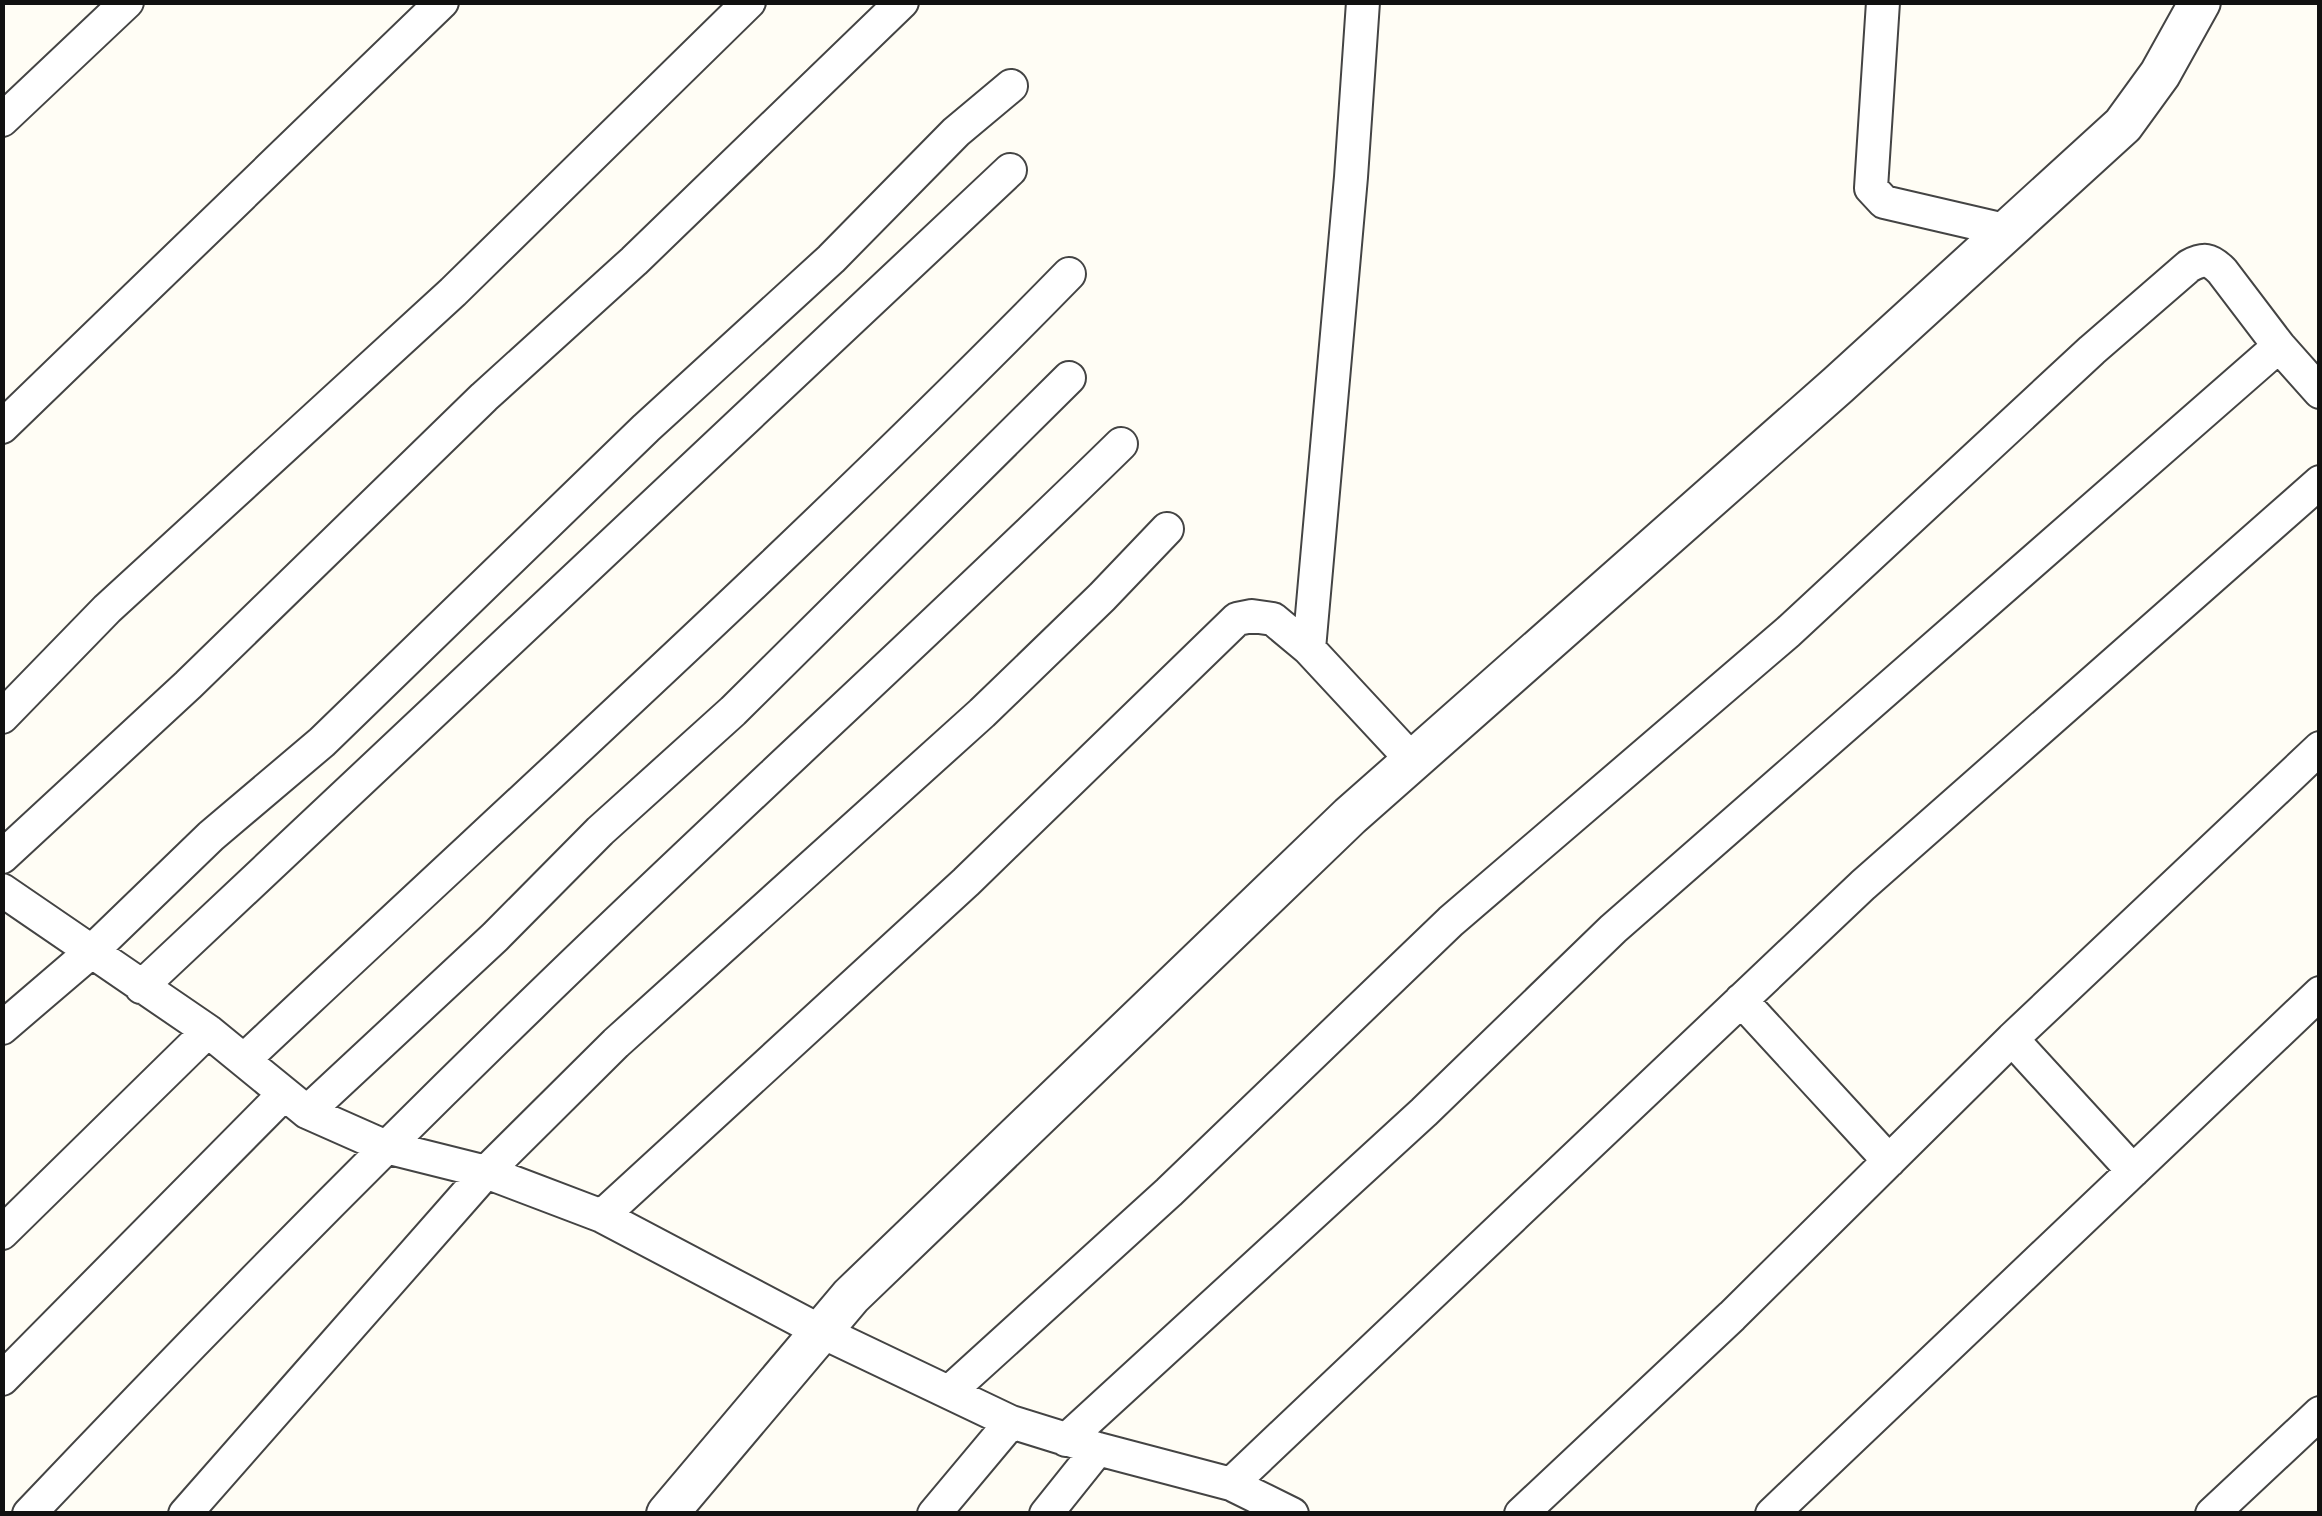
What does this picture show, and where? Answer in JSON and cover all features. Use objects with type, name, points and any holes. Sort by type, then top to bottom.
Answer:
[{"type":"street","points":[[2,120],[127,2]]},
{"type":"street","points":[[2,427],[442,2]]},
{"type":"street","points":[[2,718],[107,609],[453,292],[749,2]]},
{"type":"street","points":[[2,857],[188,685],[902,2]]},
{"type":"street","points":[[1308,649],[1363,2]]},
{"type":"street","points":[[1883,2],[1871,188],[1884,202],[2009,232]]},
{"type":"street","points":[[667,1514],[851,1296],[1191,968],[1412,760],[2009,232],[2123,125],[2160,74],[2200,2]]},
{"type":"street","points":[[2,1028],[92,950],[210,836],[322,742],[646,428],[831,259],[956,132],[1012,86]]},
{"type":"street","points":[[141,987],[1010,170]]},
{"type":"street","points":[[949,1392],[1241,1125],[1452,922],[1788,632],[2092,350],[2189,266],[2211,260],[2279,346],[2317,384]]},
{"type":"street","points":[[244,1060],[812,530],[1069,274]]},
{"type":"street","points":[[1066,1440],[1424,1112],[1612,929],[2279,346]]},
{"type":"street","points":[[2,1379],[295,1104],[495,937],[600,831],[733,710],[1069,378]]},
{"type":"street","points":[[29,1514],[386,1146],[1121,444]]},
{"type":"street","points":[[1231,1484],[1862,885],[2320,482]]},
{"type":"street","points":[[184,1514],[486,1172],[616,1043],[982,713],[1167,529]]},
{"type":"street","points":[[602,1216],[994,855],[1237,620],[1252,616],[1273,620],[1308,649],[1412,760]]},
{"type":"street","points":[[1521,1514],[1732,1316],[2012,1039],[2320,748]]},
{"type":"street","points":[[5,895],[208,1031],[295,1104],[386,1146],[486,1172],[602,1216],[820,1330],[1011,1422],[1098,1450],[1231,1484],[1254,1505],[1292,1514]]},
{"type":"street","points":[[1772,1514],[2320,993]]},
{"type":"street","points":[[1741,1000],[1889,1161]]},
{"type":"street","points":[[2,1233],[208,1031]]},
{"type":"street","points":[[2012,1039],[2134,1170]]},
{"type":"street","points":[[2212,1514],[2320,1413]]},
{"type":"street","points":[[934,1514],[1011,1422]]},
{"type":"street","points":[[1046,1514],[1098,1450]]}]
